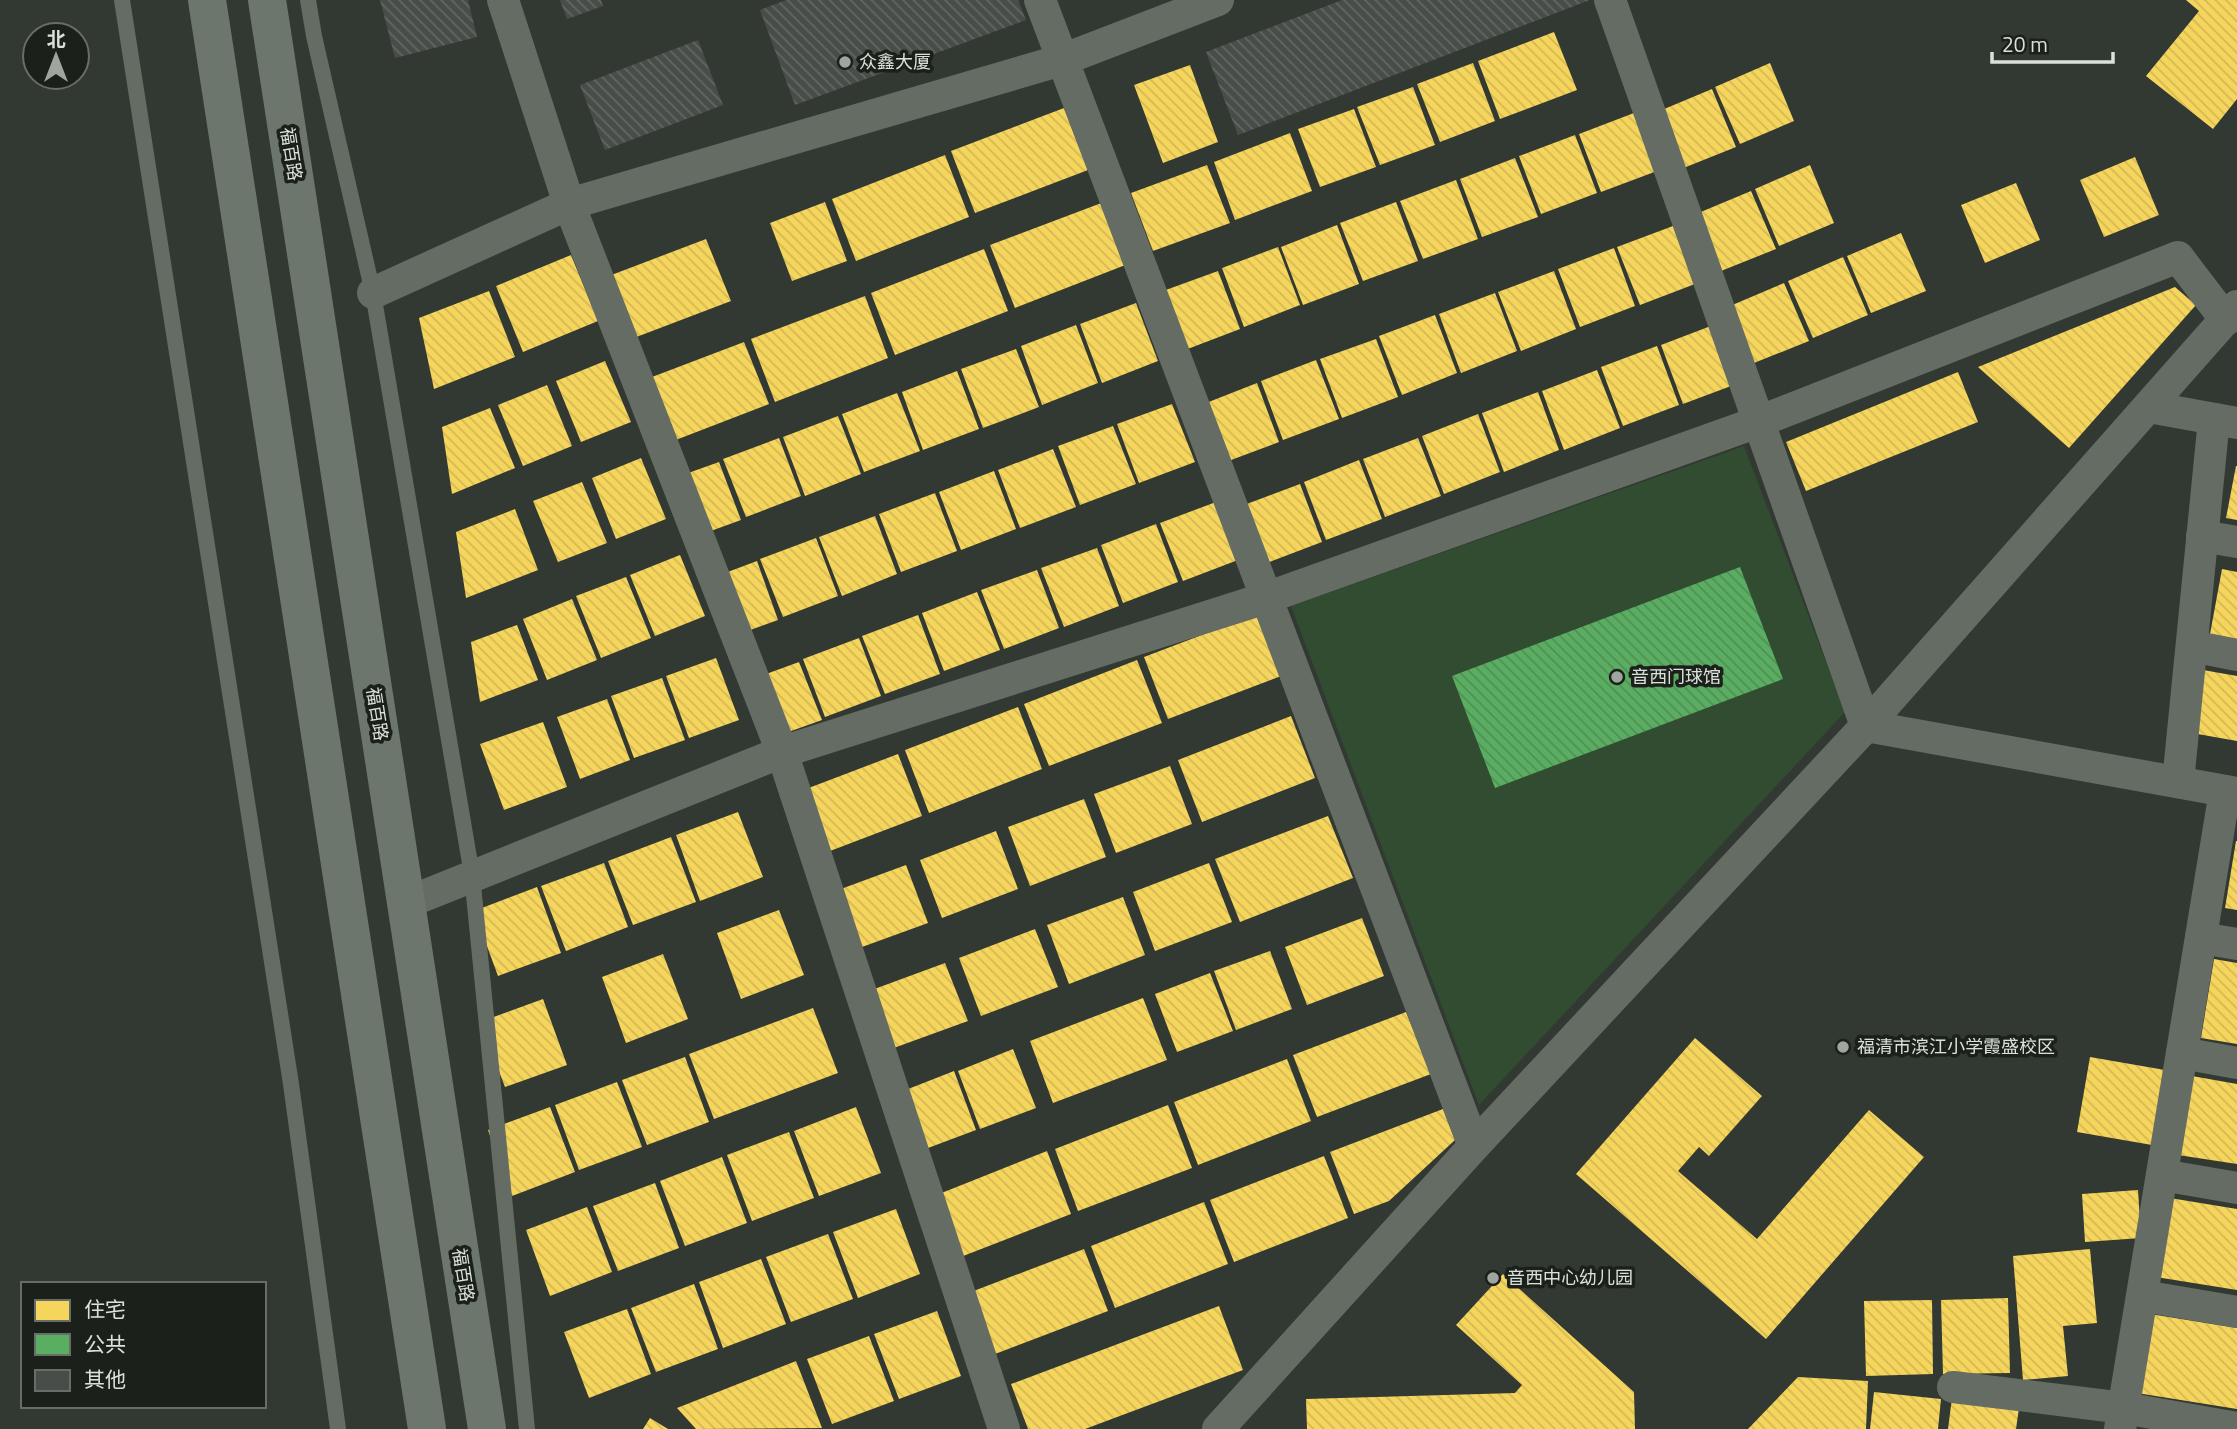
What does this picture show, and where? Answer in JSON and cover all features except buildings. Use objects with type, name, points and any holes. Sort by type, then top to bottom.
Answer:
[{"type":"main road","points":[[207,0],[427,1429]]},
{"type":"main road","name":"福百路","points":[[267,0],[487,1429]]},
{"type":"street","points":[[503,0],[569,204],[782,752],[1004,1429]]},
{"type":"street","points":[[1040,0],[1474,1146]]},
{"type":"street","points":[[373,293],[569,204],[1062,60],[1218,0]]},
{"type":"street","points":[[1610,0],[1866,726]]},
{"type":"street","points":[[406,903],[782,752],[1266,598],[1758,422],[2178,257],[2232,313],[1866,726],[1474,1146],[1218,1429]]},
{"type":"street","points":[[2149,407],[2226,421],[2202,536],[2178,782]]},
{"type":"street","points":[[2202,536],[2237,542]]},
{"type":"street","points":[[2192,646],[2237,655]]},
{"type":"street","points":[[1866,726],[2231,792],[2201,938],[2122,1419]]},
{"type":"street","points":[[2201,938],[2237,944]]},
{"type":"street","points":[[2182,1053],[2237,1063]]},
{"type":"street","points":[[2162,1175],[2237,1188]]},
{"type":"street","points":[[2143,1296],[2237,1312]]},
{"type":"street","points":[[1953,1387],[2122,1419],[2237,1428]]},
{"type":"lane","points":[[122,0],[291,1084],[338,1429]]},
{"type":"lane","points":[[309,0],[313,36],[373,293],[472,875],[527,1429]]},
{"type":"green space","points":[[1744,446],[1845,712],[1479,1105],[1291,606]]},
{"type":"place","name":"众鑫大厦","points":[[845,62]]},
{"type":"place","name":"音西门球馆","points":[[1617,677]]},
{"type":"place","name":"福清市滨江小学霞盛校区","points":[[1843,1047]]},
{"type":"place","name":"音西中心幼儿园","points":[[1493,1278]]}]
